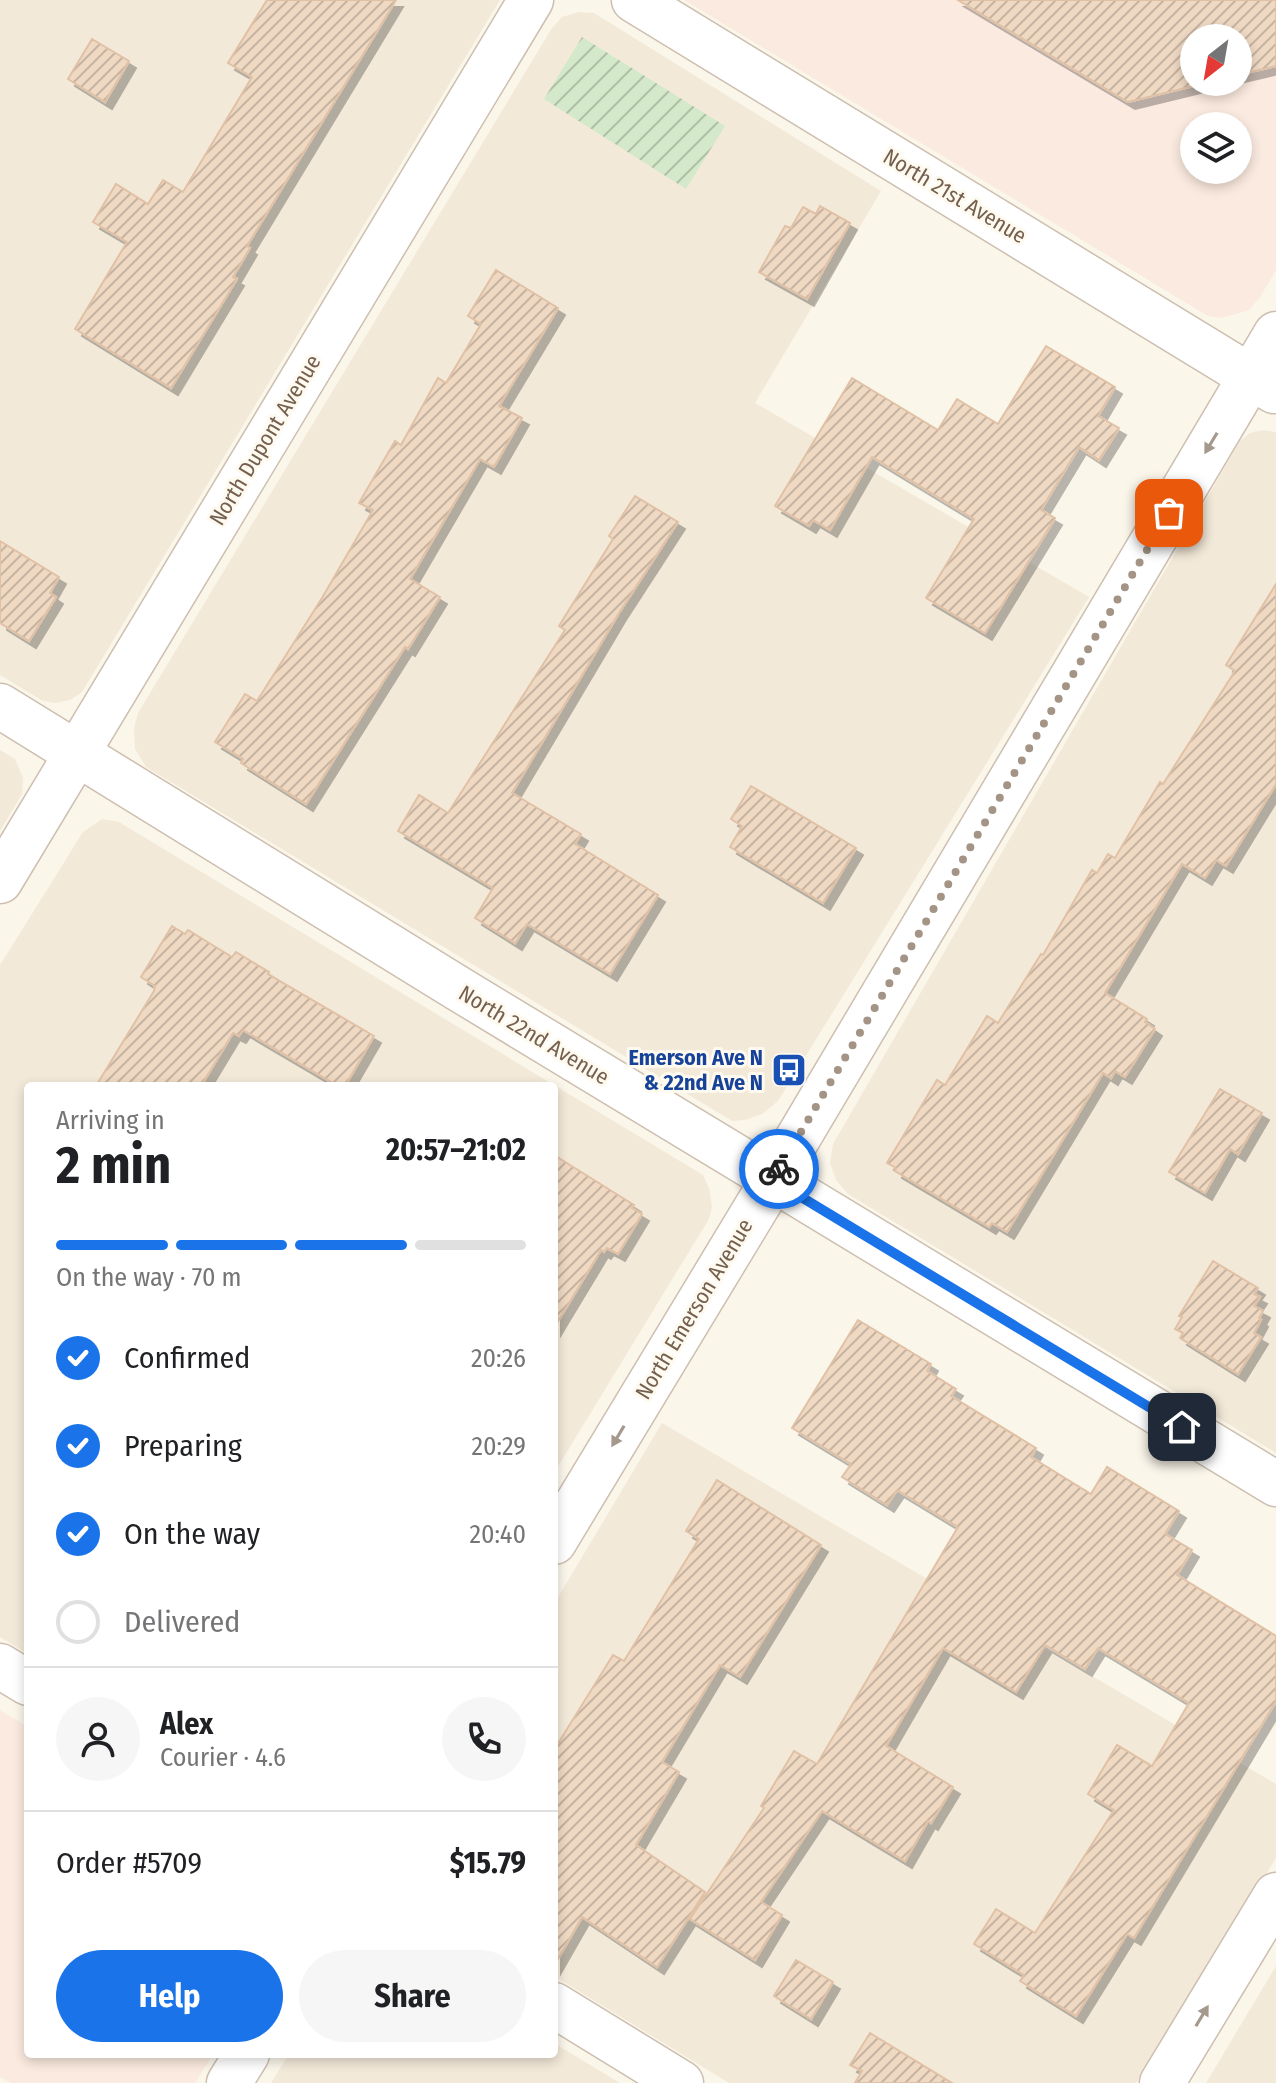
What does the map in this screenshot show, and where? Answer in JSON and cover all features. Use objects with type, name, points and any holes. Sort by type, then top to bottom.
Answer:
[{"type":"street","name":"North Dupont Avenue","points":[[0,881],[531,0]]},
{"type":"street","name":"North 21st Avenue","points":[[634,0],[1263,384]]},
{"type":"street","name":"North Emerson Avenue","points":[[558,1535],[1263,384],[1276,334]]},
{"type":"street","name":"North 22nd Avenue","points":[[0,706],[459,989],[1276,1484]]},
{"type":"street","points":[[0,1666],[24,1681]]},
{"type":"street","points":[[1162,2083],[1276,1895]]},
{"type":"street","points":[[558,2007],[681,2083]]},
{"type":"street","points":[[229,2083],[245,2058]]},
{"type":"shaded area","points":[[0,0],[500,0],[82,692],[70,700],[55,703],[41,700],[0,675]]},
{"type":"shaded area","points":[[684,0],[1276,0],[1276,270],[1249,310],[1222,318],[1208,316]]},
{"type":"shaded area","points":[[579,12],[594,13],[881,191],[755,403],[1089,597],[778,1101],[762,1114],[745,1120],[732,1121],[146,767],[135,749],[134,728],[138,713],[552,28],[562,17]]},
{"type":"shaded area","points":[[1262,430],[1276,432],[1276,1453],[848,1194],[836,1180],[830,1163],[833,1144],[1240,441],[1250,433]]},
{"type":"shaded area","points":[[0,750],[15,759],[23,778],[22,794],[0,831]]},
{"type":"shaded area","points":[[102,819],[119,822],[549,1082],[24,1082],[24,1652],[0,1637],[0,965],[83,832]]},
{"type":"shaded area","points":[[558,1087],[703,1175],[712,1206],[709,1219],[558,1466]]},
{"type":"shaded area","points":[[662,1423],[1276,1784],[1276,1858],[1136,2083],[729,2083],[558,1978],[558,1597]]},
{"type":"shaded area","points":[[0,1710],[24,1725],[24,2058],[211,2058],[195,2083],[11,2083],[0,2077]]},
{"type":"shaded area","points":[[1276,1966],[1276,2083],[1206,2083]]},
{"type":"shaded area","points":[[558,2045],[620,2083],[271,2083],[287,2058],[558,2058]]},
{"type":"green space","points":[[582,37],[725,126],[686,189],[544,99]]},
{"type":"building","points":[[267,0],[396,0],[247,246],[250,248],[233,277],[237,279],[171,388],[75,329],[127,242],[93,222],[116,184],[148,204],[163,180],[183,192],[252,77],[228,63]]},
{"type":"building","points":[[958,0],[1276,0],[1276,66],[1252,72],[1252,24],[1180,24],[1180,89],[1128,102]]},
{"type":"building","points":[[92,39],[129,61],[105,102],[68,79]]},
{"type":"building","points":[[820,206],[850,223],[807,299],[759,272],[785,226],[791,228],[803,207],[816,214]]},
{"type":"building","points":[[496,270],[558,308],[499,406],[522,418],[494,467],[480,459],[410,579],[440,597],[306,804],[241,763],[243,759],[215,742],[245,694],[257,701],[322,598],[373,510],[359,503],[395,441],[401,445],[438,378],[446,383],[481,324],[468,316]]},
{"type":"building","points":[[1046,346],[1115,387],[1098,416],[1119,428],[1099,460],[1079,447],[1041,510],[1055,518],[985,633],[926,598],[974,519],[872,457],[830,530],[813,520],[809,526],[775,506],[852,378],[938,430],[957,399],[998,424]]},
{"type":"building","points":[[635,496],[678,522],[619,613],[512,793],[581,834],[575,844],[658,895],[610,974],[527,924],[515,943],[475,918],[493,888],[398,831],[419,795],[448,813],[565,630],[559,626],[613,539],[609,536]]},
{"type":"building","points":[[0,541],[59,577],[50,593],[56,597],[29,641],[0,623]]},
{"type":"building","points":[[1276,584],[1276,784],[1226,866],[1216,860],[1205,878],[1182,864],[1105,993],[1147,1019],[1145,1022],[1155,1029],[1125,1077],[1115,1071],[1111,1078],[1103,1073],[1007,1232],[992,1223],[989,1227],[895,1171],[896,1168],[887,1163],[937,1080],[945,1085],[987,1016],[998,1023],[1043,955],[1092,870],[1097,873],[1108,854],[1115,858],[1160,782],[1163,784],[1235,671],[1226,665]]},
{"type":"building","points":[[751,786],[856,848],[823,903],[730,847],[742,826],[731,819]]},
{"type":"building","points":[[172,926],[185,934],[188,930],[232,957],[236,952],[374,1036],[347,1082],[331,1082],[243,1030],[239,1036],[233,1033],[203,1082],[98,1082],[154,991],[155,986],[141,977]]},
{"type":"building","points":[[1220,1089],[1262,1113],[1238,1154],[1230,1149],[1205,1193],[1169,1172]]},
{"type":"building","points":[[558,1158],[634,1205],[632,1208],[642,1214],[618,1254],[607,1248],[604,1252],[601,1250],[558,1321]]},
{"type":"building","points":[[1213,1261],[1258,1288],[1254,1294],[1260,1297],[1254,1306],[1263,1311],[1254,1333],[1261,1337],[1238,1374],[1180,1338],[1183,1333],[1175,1329],[1182,1317],[1179,1316]]},
{"type":"building","points":[[858,1320],[931,1364],[927,1371],[956,1389],[951,1396],[1036,1448],[1031,1457],[1091,1494],[1107,1467],[1179,1511],[1165,1534],[1192,1550],[1177,1575],[1276,1636],[1276,1701],[1134,1938],[1127,1934],[1076,2016],[1020,1981],[1024,1975],[974,1944],[996,1909],[1035,1933],[1114,1810],[1088,1794],[1117,1745],[1152,1766],[1189,1703],[1098,1648],[1085,1669],[1045,1645],[1016,1692],[943,1648],[886,1746],[953,1787],[931,1823],[928,1821],[905,1861],[822,1811],[761,1902],[782,1915],[755,1960],[690,1919],[764,1808],[761,1806],[794,1751],[817,1764],[958,1527],[897,1490],[887,1505],[842,1477],[851,1464],[792,1428]]},
{"type":"building","points":[[717,1480],[821,1545],[740,1677],[720,1665],[662,1762],[679,1772],[636,1845],[705,1892],[657,1967],[582,1917],[558,1959],[558,1744],[613,1655],[624,1661],[699,1539],[686,1531]]},
{"type":"building","points":[[796,1960],[833,1982],[811,2019],[774,1996]]},
{"type":"building","points":[[870,2033],[952,2083],[855,2083],[862,2071],[850,2065]]},
{"type":"way so far","points":[[779,1169],[1169,513]]},
{"type":"place","name":"Emerson Ave N & 22nd Ave N","points":[[789,1070]]},
{"type":"route","points":[[779,1169],[773,1180],[1182,1427]]}]
